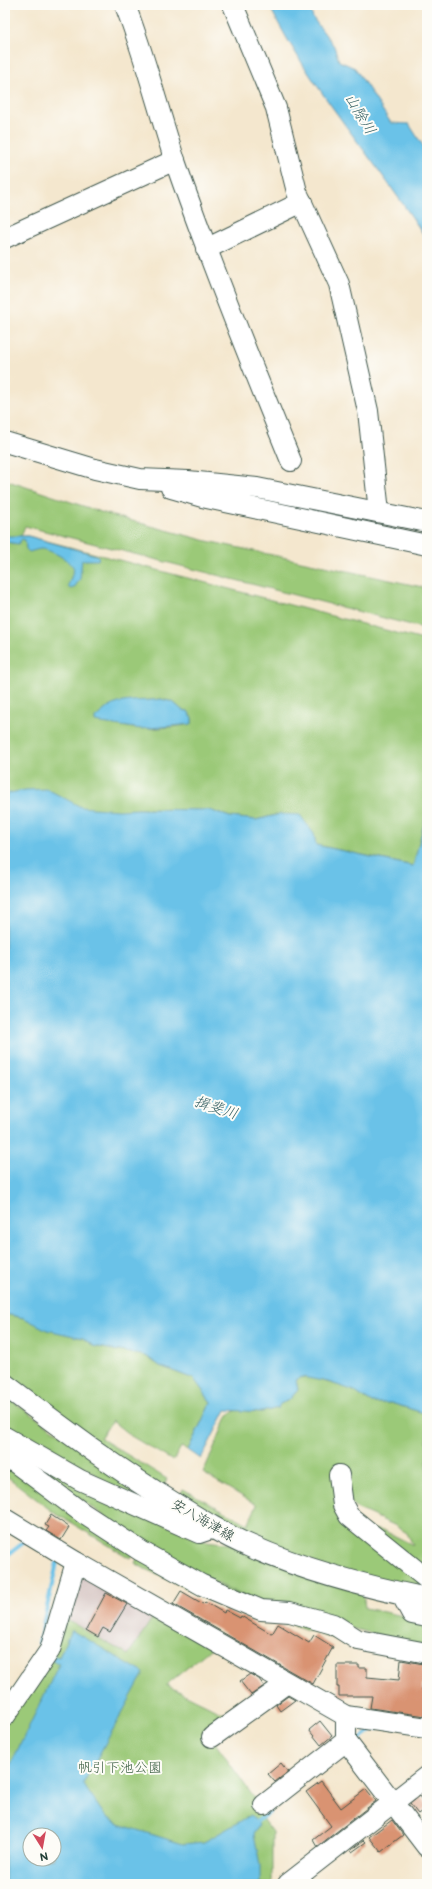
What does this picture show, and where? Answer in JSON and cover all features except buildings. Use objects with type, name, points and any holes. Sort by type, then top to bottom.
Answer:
[{"type":"main road","name":"安八海津線","points":[[5,1385],[133,1479],[214,1528],[250,1546],[318,1573],[401,1594],[427,1598]]},
{"type":"street","points":[[125,5],[138,37],[175,160],[216,278],[290,461]]},
{"type":"street","points":[[232,5],[276,108],[297,192],[339,284],[368,412],[379,512]]},
{"type":"street","points":[[5,238],[175,160]]},
{"type":"street","points":[[206,249],[302,202]]},
{"type":"street","points":[[5,442],[95,469],[140,479],[202,497],[427,545]]},
{"type":"street","points":[[140,479],[188,480],[257,488],[427,522]]},
{"type":"street","points":[[5,1436],[80,1480],[118,1498],[199,1533],[214,1528]]},
{"type":"street","points":[[5,1455],[84,1514],[141,1551],[202,1585],[261,1610],[290,1612],[333,1624],[358,1640],[427,1653]]},
{"type":"street","points":[[339,1475],[343,1505],[349,1516],[427,1579]]},
{"type":"street","points":[[5,1519],[76,1562],[346,1716],[427,1728]]},
{"type":"street","points":[[5,1716],[13,1699],[50,1650],[76,1562]]},
{"type":"street","points":[[401,1594],[412,1614],[427,1618]]},
{"type":"street","points":[[212,1737],[287,1683]]},
{"type":"street","points":[[346,1716],[346,1741],[427,1847]]},
{"type":"street","points":[[264,1805],[346,1741]]},
{"type":"street","points":[[288,1884],[427,1776]]},
{"type":"shaded area","points":[[89,1576],[155,1614],[128,1655],[64,1618],[77,1579]]},
{"type":"green space","points":[[5,480],[110,515],[207,541],[427,588],[427,629],[25,526],[21,536],[28,536],[427,641],[427,812],[414,866],[316,845],[314,834],[280,814],[256,820],[230,817],[209,810],[138,809],[5,830]],"holes":[[[161,699],[173,702],[182,710],[188,711],[192,718],[192,724],[146,729],[136,728],[121,725],[102,713],[115,705],[122,703]]]},
{"type":"green space","points":[[5,1314],[24,1318],[66,1334],[83,1338],[93,1346],[146,1356],[160,1366],[194,1379],[211,1402],[188,1450],[181,1447],[173,1461],[131,1436],[112,1421],[100,1438],[167,1479],[161,1490],[5,1375]]},
{"type":"green space","points":[[302,1377],[312,1378],[352,1390],[372,1403],[391,1403],[427,1414],[427,1573],[370,1529],[385,1531],[413,1545],[407,1533],[394,1525],[356,1508],[348,1502],[338,1502],[337,1509],[344,1522],[369,1544],[427,1584],[427,1587],[423,1589],[322,1566],[258,1542],[178,1499],[183,1489],[248,1524],[257,1505],[203,1473],[228,1415],[237,1410],[262,1412],[278,1408],[279,1404],[289,1400],[298,1390],[296,1380]]},
{"type":"green space","points":[[5,1396],[178,1515],[121,1493],[84,1467],[79,1472],[5,1432]]},
{"type":"green space","points":[[5,1447],[68,1476],[109,1505],[113,1499],[199,1540],[230,1544],[363,1591],[365,1608],[427,1621],[427,1647],[266,1607],[163,1557]]},
{"type":"green space","points":[[5,1459],[136,1551],[355,1643],[322,1635],[282,1621],[260,1622],[145,1569],[135,1563],[138,1557],[133,1554],[130,1558],[53,1512],[5,1475]]},
{"type":"green space","name":"帆引下池公園","points":[[155,1614],[214,1646],[166,1685],[231,1717],[208,1733],[262,1809],[263,1820],[272,1832],[272,1884],[5,1884],[5,1723],[64,1618],[128,1655]]},
{"type":"water","name":"山除川","points":[[269,5],[309,5],[313,18],[334,46],[339,61],[355,68],[391,123],[409,124],[427,152],[427,240],[408,211],[304,66]]},
{"type":"water","points":[[5,536],[28,536],[99,557],[98,560],[82,560],[80,579],[74,588],[70,589],[68,586],[74,569],[61,556],[40,549],[29,552],[26,549],[25,540],[22,539],[18,544],[5,542]]},
{"type":"water","points":[[161,699],[173,702],[182,710],[188,711],[192,718],[192,724],[141,729],[95,722],[95,718],[113,705],[126,702]]},
{"type":"water","name":"揖斐川","points":[[47,789],[81,807],[118,810],[209,810],[230,817],[256,820],[280,814],[300,815],[314,834],[316,845],[413,866],[427,812],[427,1414],[391,1403],[372,1403],[352,1390],[328,1382],[302,1377],[296,1380],[298,1390],[289,1400],[280,1404],[278,1408],[262,1412],[226,1410],[201,1459],[188,1450],[211,1402],[194,1379],[160,1366],[146,1356],[93,1346],[83,1338],[47,1330],[24,1318],[5,1314],[5,798],[9,793],[25,790]]},
{"type":"water","points":[[71,1630],[144,1673],[83,1784],[105,1816],[121,1825],[183,1844],[204,1842],[251,1815],[259,1825],[254,1834],[260,1865],[260,1884],[5,1884],[5,1776],[59,1664],[51,1660],[54,1656],[59,1657]]},
{"type":"waterway","points":[[5,1557],[27,1540]]},
{"type":"waterway","points":[[39,1643],[58,1558]]},
{"type":"waterway","points":[[356,1742],[373,1729],[377,1729]]},
{"type":"waterway","points":[[254,1824],[269,1812]]},
{"type":"waterway","points":[[420,1884],[427,1879]]}]
